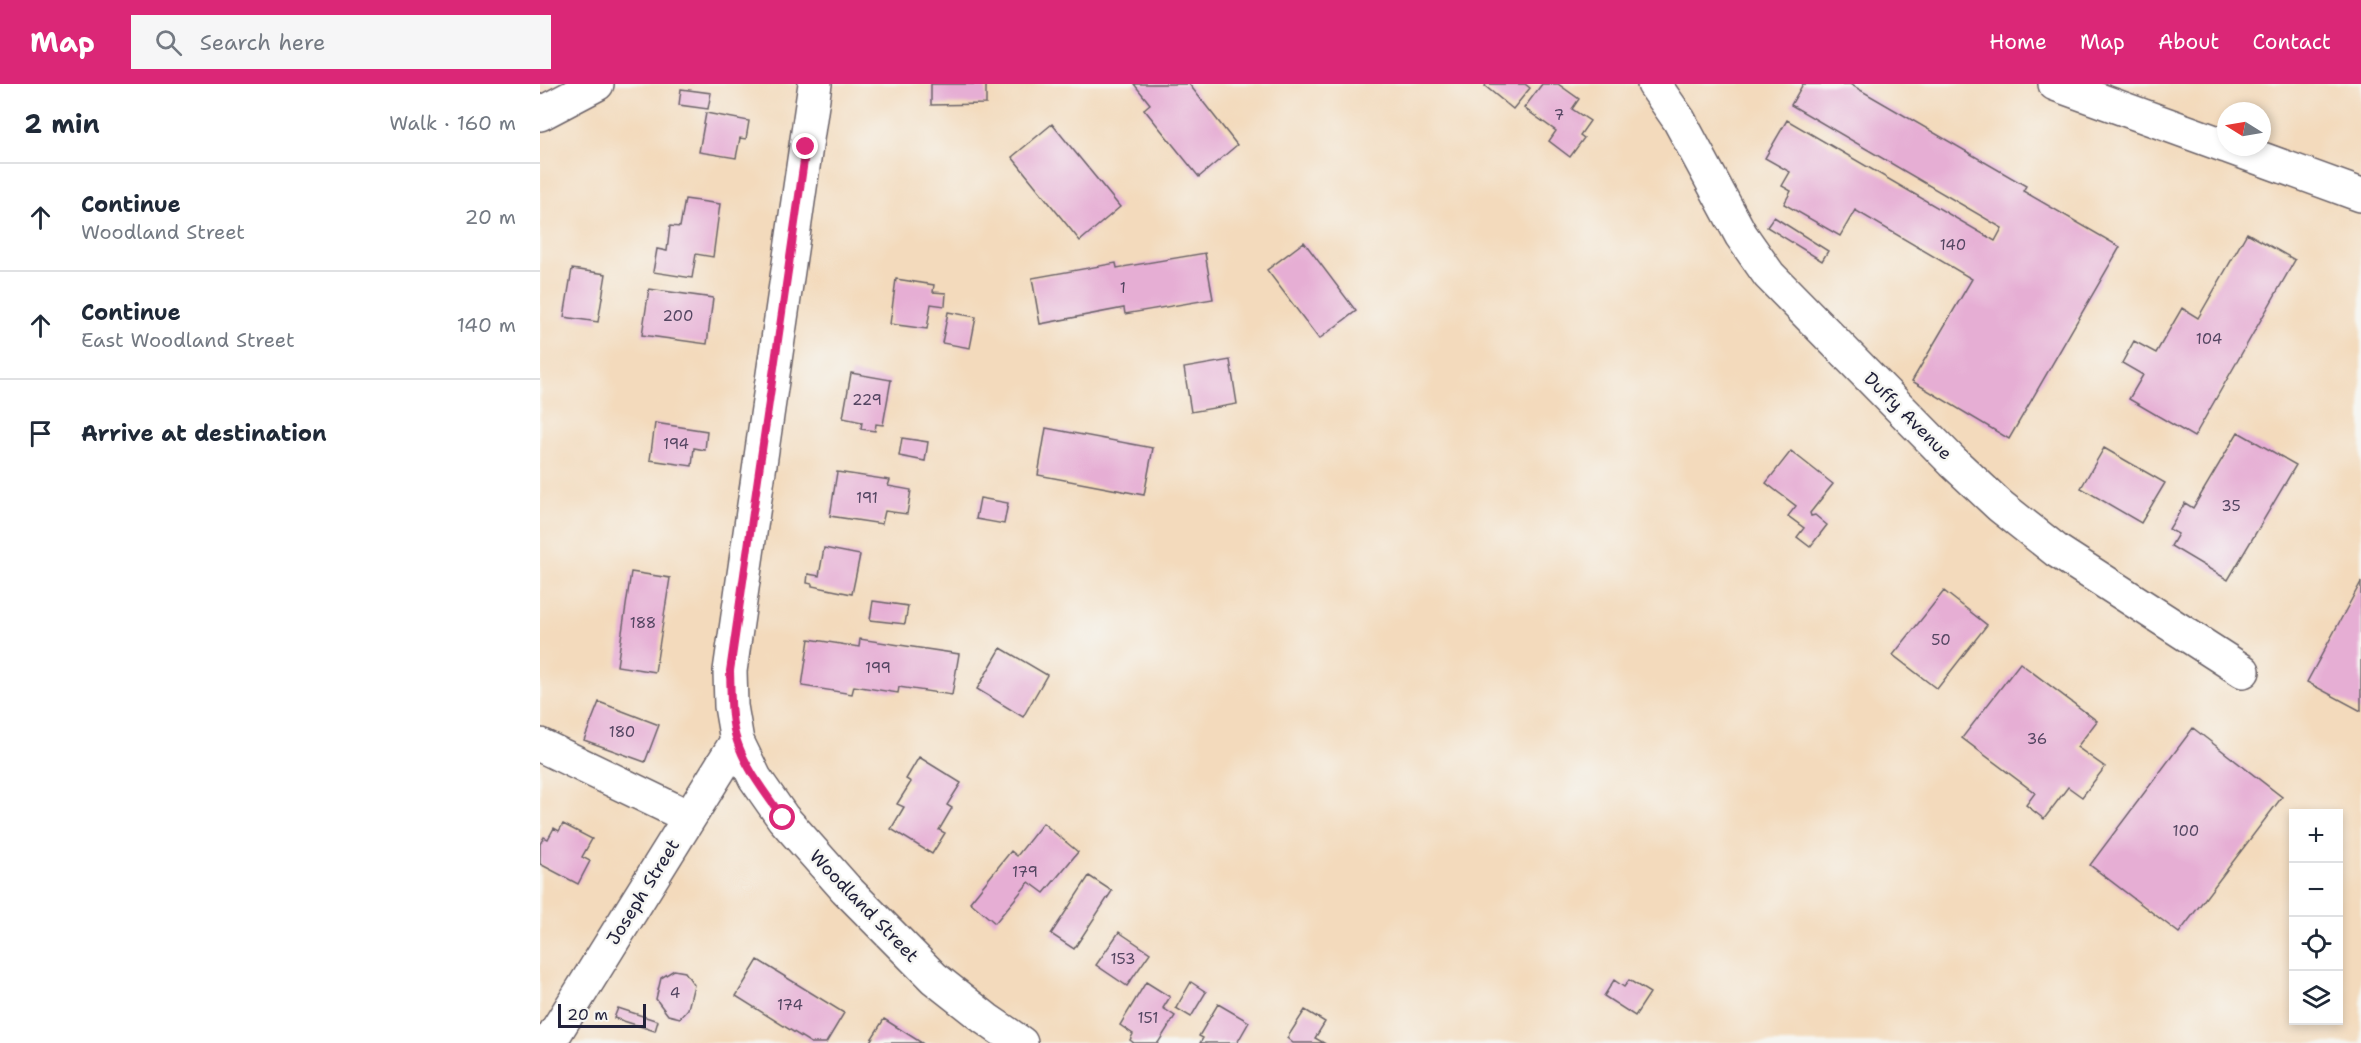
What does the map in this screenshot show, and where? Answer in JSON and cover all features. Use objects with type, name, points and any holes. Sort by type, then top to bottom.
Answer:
[{"type":"street","points":[[540,114],[597,84]]},
{"type":"street","name":"Woodland Street","points":[[815,84],[730,671],[731,706],[737,741],[755,778],[783,818],[846,889],[934,978],[1021,1043]]},
{"type":"street","name":"Duffy Avenue","points":[[1654,84],[1679,120],[1741,235],[1769,275],[1953,462],[2000,506],[2057,551],[2243,671]]},
{"type":"street","points":[[2055,84],[2217,142]]},
{"type":"street","points":[[2255,156],[2361,195]]},
{"type":"street","name":"Joseph Street","points":[[549,1043],[737,741]]},
{"type":"street","points":[[540,746],[689,817]]},
{"type":"building","points":[[931,84],[986,84],[986,104],[931,105]]},
{"type":"building","points":[[1134,84],[1189,84],[1237,145],[1199,177],[1144,109],[1150,104]]},
{"type":"building","points":[[1486,84],[1525,84],[1530,88],[1513,109],[1485,86]]},
{"type":"building","points":[[1542,84],[1558,84],[1579,99],[1572,109],[1590,121],[1580,135],[1584,138],[1570,157],[1549,141],[1556,131],[1524,108]]},
{"type":"building","points":[[1803,84],[1850,84],[2026,186],[2023,191],[2120,247],[2009,439],[1912,381],[1972,279],[1855,210],[1840,236],[1784,204],[1791,191],[1782,186],[1790,172],[1765,158],[1787,120],[1995,241],[2002,228],[1791,105]]},
{"type":"building","points":[[681,89],[711,93],[708,109],[679,105]]},
{"type":"building","points":[[706,113],[749,121],[746,139],[740,138],[736,158],[699,152]]},
{"type":"building","points":[[1052,124],[1120,207],[1080,241],[1012,157]]},
{"type":"building","points":[[685,199],[720,204],[713,257],[696,254],[692,278],[653,272],[657,249],[667,251],[670,226],[680,227]]},
{"type":"building","points":[[1774,217],[1828,251],[1822,261],[1767,227]]},
{"type":"building","points":[[2247,233],[2295,260],[2194,437],[2129,399],[2143,375],[2122,363],[2134,341],[2156,353],[2182,308],[2198,318]]},
{"type":"building","points":[[1304,242],[1356,311],[1319,339],[1267,270]]},
{"type":"building","points":[[1205,253],[1213,299],[1125,314],[1124,308],[1040,324],[1032,278],[1116,263],[1117,268]]},
{"type":"building","points":[[572,269],[606,274],[598,322],[564,317]]},
{"type":"building","points":[[896,279],[934,285],[933,292],[946,293],[945,306],[931,304],[927,329],[890,324]]},
{"type":"building","points":[[649,289],[713,298],[707,344],[642,335]]},
{"type":"building","points":[[948,312],[976,317],[970,348],[942,343]]},
{"type":"building","points":[[1230,360],[1237,404],[1191,412],[1184,368]]},
{"type":"building","points":[[851,373],[891,380],[883,425],[876,424],[875,431],[861,429],[862,422],[843,418]]},
{"type":"building","points":[[655,423],[707,431],[705,450],[694,448],[692,466],[650,460]]},
{"type":"building","points":[[1046,428],[1153,448],[1144,495],[1038,475]]},
{"type":"building","points":[[2238,432],[2296,465],[2228,580],[2171,546],[2178,534],[2169,529],[2185,503],[2193,508]]},
{"type":"building","points":[[902,438],[928,442],[925,461],[899,456]]},
{"type":"building","points":[[2104,448],[2165,483],[2141,523],[2081,488]]},
{"type":"building","points":[[1791,451],[1833,484],[1810,513],[1811,516],[1815,515],[1827,525],[1810,547],[1797,537],[1804,528],[1788,516],[1796,506],[1766,483]]},
{"type":"building","points":[[837,472],[890,480],[888,486],[911,490],[907,514],[885,511],[882,524],[830,516]]},
{"type":"building","points":[[980,498],[1008,503],[1004,524],[976,519]]},
{"type":"building","points":[[824,548],[860,555],[852,594],[807,583],[808,574],[819,576]]},
{"type":"building","points":[[631,572],[670,578],[655,672],[617,666]]},
{"type":"building","points":[[2361,582],[2361,711],[2307,682]]},
{"type":"building","points":[[1944,591],[1987,625],[1937,689],[1893,655]]},
{"type":"building","points":[[873,601],[908,606],[905,624],[870,620]]},
{"type":"building","points":[[809,639],[859,647],[860,639],[959,654],[952,695],[899,687],[898,693],[854,686],[852,694],[802,686]]},
{"type":"building","points":[[1001,648],[1047,675],[1023,717],[977,689]]},
{"type":"building","points":[[2020,663],[2097,721],[2077,747],[2105,767],[2082,797],[2068,787],[2044,819],[2026,805],[2035,793],[1962,738]]},
{"type":"building","points":[[599,702],[659,725],[645,762],[584,740]]},
{"type":"building","points":[[2193,728],[2282,797],[2179,933],[2090,865]]},
{"type":"building","points":[[919,757],[961,783],[947,805],[952,808],[939,830],[945,833],[932,854],[891,829],[904,807],[897,804],[911,782],[906,779]]},
{"type":"building","points":[[1043,823],[1078,852],[1044,893],[1029,882],[995,923],[970,902],[1011,851],[1017,856]]},
{"type":"building","points":[[563,824],[592,839],[582,857],[590,861],[578,884],[540,864],[540,844],[544,837],[548,839],[554,828],[559,831]]},
{"type":"building","points":[[1089,876],[1112,891],[1074,949],[1051,934]]},
{"type":"building","points":[[1119,932],[1150,953],[1127,986],[1096,965]]},
{"type":"building","points":[[758,960],[844,1013],[826,1043],[811,1043],[736,996]]},
{"type":"building","points":[[674,970],[685,972],[694,985],[688,1009],[680,1018],[668,1015],[656,999],[661,978]]},
{"type":"building","points":[[1614,980],[1624,987],[1629,980],[1650,993],[1635,1016],[1604,996]]},
{"type":"building","points":[[1146,982],[1170,997],[1163,1008],[1175,1016],[1158,1043],[1134,1043],[1130,1040],[1133,1034],[1120,1025]]},
{"type":"building","points":[[1191,982],[1206,992],[1191,1017],[1176,1008]]},
{"type":"building","points":[[1218,1004],[1249,1022],[1237,1043],[1200,1043],[1203,1038],[1199,1036]]},
{"type":"building","points":[[618,1008],[658,1021],[655,1031],[614,1018]]},
{"type":"building","points":[[1305,1010],[1325,1022],[1315,1038],[1324,1043],[1293,1043],[1287,1038]]},
{"type":"building","points":[[884,1019],[922,1043],[869,1043]]},
{"type":"route","points":[[783,818],[755,778],[737,741],[731,706],[730,671],[806,147]]}]
